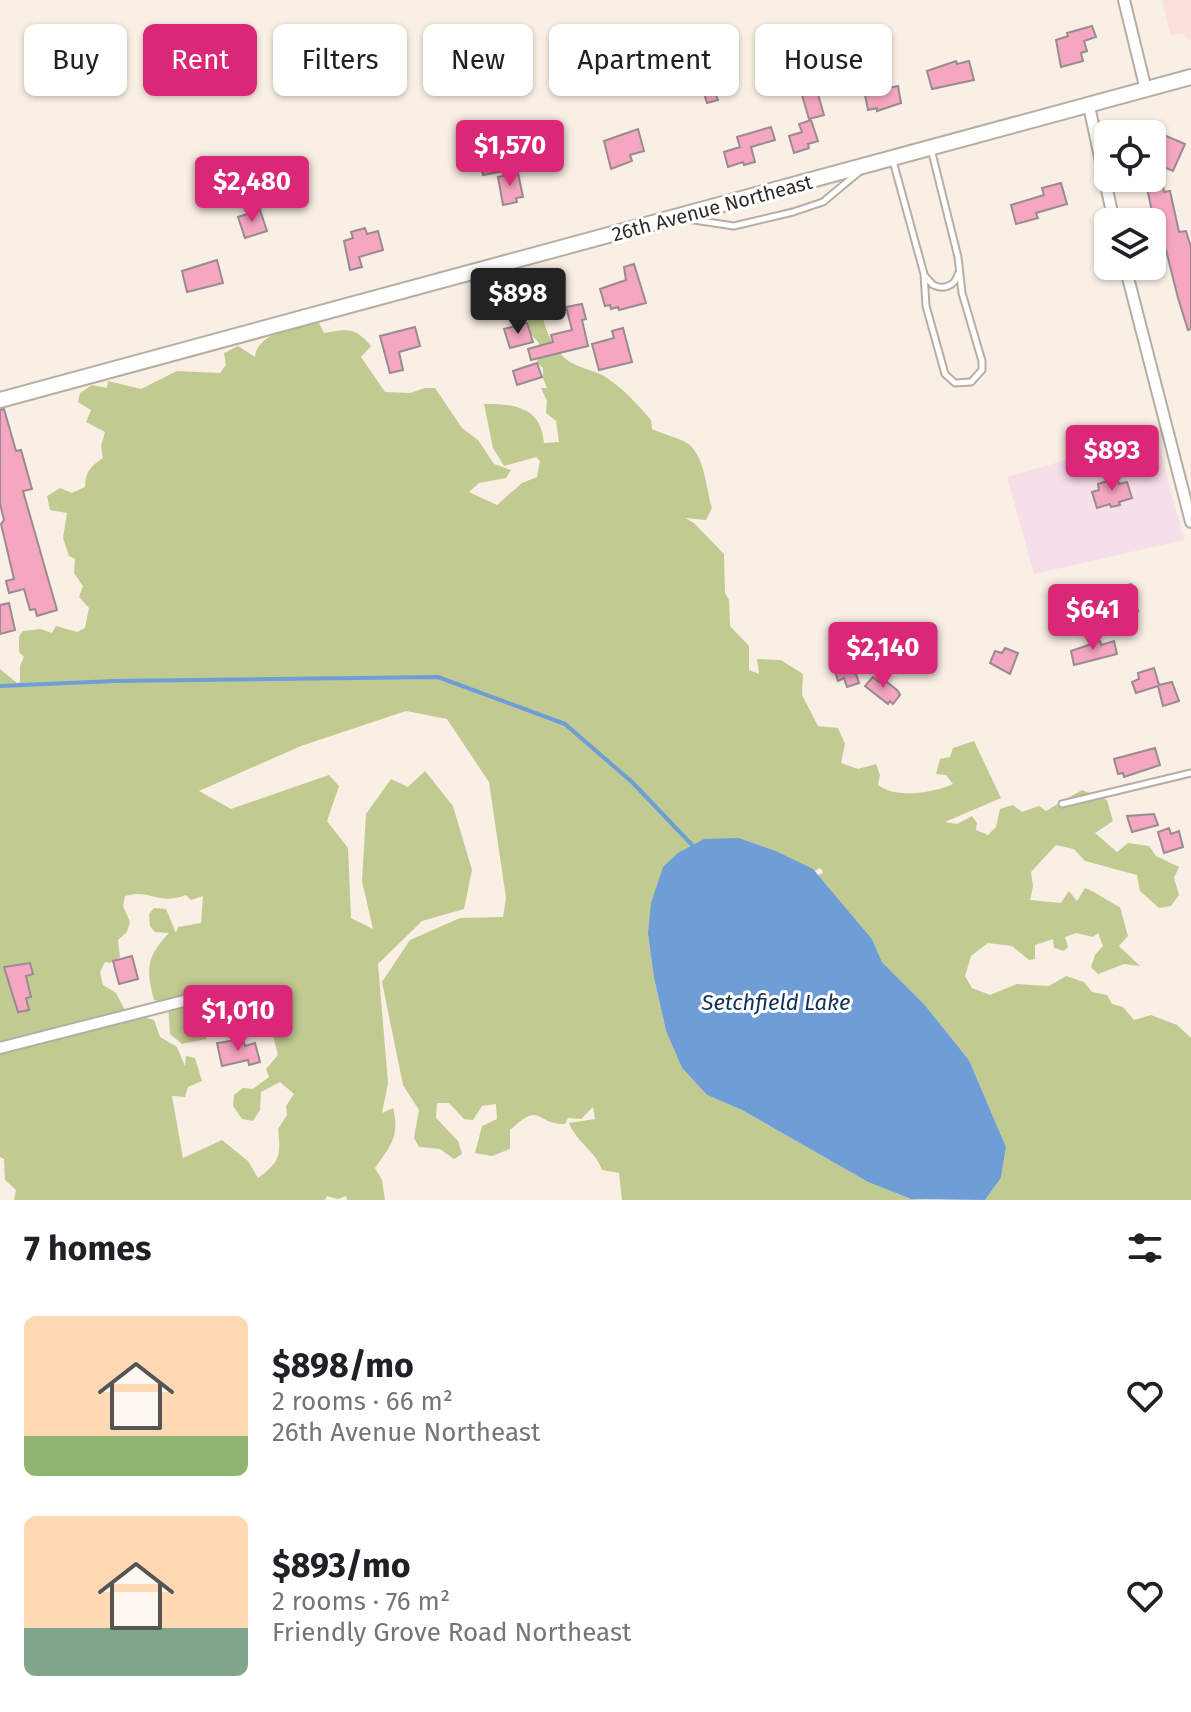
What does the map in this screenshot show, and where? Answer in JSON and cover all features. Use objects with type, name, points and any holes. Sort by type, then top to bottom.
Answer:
[{"type":"street","points":[[1124,0],[1146,90]]},
{"type":"street","name":"26th Avenue Northeast","points":[[0,400],[1191,77]]},
{"type":"street","points":[[1089,106],[1111,208]]},
{"type":"street","points":[[1129,280],[1191,522]]},
{"type":"street","points":[[0,1048],[215,993]]},
{"type":"lane","points":[[893,160],[924,274],[926,306],[945,374],[950,380],[962,384],[978,377],[982,361],[962,293],[931,149]]},
{"type":"lane","points":[[679,217],[734,226],[793,212],[823,202],[865,167]]},
{"type":"lane","points":[[924,274],[933,285],[945,287],[955,282],[959,270]]},
{"type":"lane","points":[[1062,804],[1191,773]]},
{"type":"shaded area","points":[[1162,0],[1191,0],[1191,39],[1183,33],[1171,36]]},
{"type":"shaded area","points":[[1156,434],[1184,540],[1034,574],[1007,477]]},
{"type":"green space","points":[[544,277],[556,279],[552,298],[541,306],[547,331],[561,354],[574,364],[611,380],[651,420],[652,429],[684,441],[698,456],[712,508],[706,520],[685,518],[694,523],[724,554],[730,626],[749,646],[749,670],[759,674],[757,659],[781,660],[803,674],[802,695],[818,726],[838,728],[845,744],[841,763],[858,769],[876,764],[880,775],[878,785],[894,792],[925,792],[953,784],[946,775],[936,774],[940,759],[950,757],[953,748],[974,741],[1001,798],[945,822],[957,824],[972,816],[977,823],[976,830],[988,835],[996,827],[1000,809],[1013,805],[1022,812],[1039,806],[1046,811],[1082,790],[1107,800],[1113,821],[1095,833],[1117,852],[1128,843],[1149,846],[1156,856],[1179,867],[1174,878],[1179,895],[1171,906],[1159,908],[1140,891],[1137,875],[1085,861],[1074,849],[1056,845],[1031,872],[1033,886],[1030,900],[1061,903],[1069,891],[1077,901],[1085,888],[1120,907],[1128,936],[1119,946],[1140,966],[1124,964],[1098,974],[1091,967],[1095,955],[1103,946],[1098,933],[1093,937],[1076,933],[1065,937],[1068,947],[1064,951],[1054,948],[1053,939],[1035,945],[1035,959],[1029,960],[1012,946],[988,943],[971,956],[965,976],[972,988],[990,995],[1017,984],[1049,986],[1066,976],[1084,982],[1092,992],[1107,995],[1112,1004],[1123,1007],[1134,1020],[1151,1015],[1177,1025],[1191,1038],[1191,1200],[985,1200],[1001,1178],[1006,1147],[969,1060],[924,1004],[882,962],[872,939],[818,875],[823,873],[820,868],[815,871],[776,851],[739,838],[648,934],[666,1031],[682,1068],[707,1095],[742,1110],[868,1182],[911,1199],[927,1200],[622,1200],[619,1173],[602,1170],[569,1123],[595,1119],[593,1107],[581,1119],[568,1118],[565,1124],[528,1116],[510,1130],[510,1149],[492,1156],[475,1153],[482,1126],[497,1119],[496,1104],[482,1106],[473,1120],[464,1119],[449,1103],[437,1103],[436,1118],[458,1141],[462,1154],[454,1159],[440,1149],[419,1147],[414,1138],[419,1110],[403,1085],[382,982],[410,940],[460,918],[503,917],[506,898],[489,782],[447,719],[406,711],[301,746],[199,791],[231,809],[329,775],[339,786],[327,821],[348,848],[351,918],[373,929],[362,881],[366,814],[391,779],[408,787],[425,771],[453,806],[472,870],[464,909],[422,921],[378,964],[388,1083],[382,1113],[393,1108],[395,1126],[390,1146],[375,1168],[382,1180],[385,1200],[347,1200],[346,1196],[338,1199],[327,1196],[325,1200],[14,1200],[16,1190],[5,1180],[4,1159],[0,1157],[0,1045],[143,1017],[154,1020],[160,1037],[177,1047],[185,1066],[186,1056],[195,1058],[202,1081],[188,1087],[185,1097],[172,1096],[183,1158],[222,1140],[248,1161],[258,1178],[275,1163],[279,1146],[278,1129],[294,1094],[280,1082],[261,1092],[260,1110],[253,1121],[242,1119],[233,1106],[234,1095],[243,1088],[253,1089],[269,1077],[266,1069],[278,1055],[270,1023],[251,1017],[235,1007],[233,993],[209,1004],[214,1021],[206,1039],[182,1044],[170,1034],[168,1003],[154,1000],[150,964],[156,949],[169,933],[155,932],[150,926],[149,914],[154,908],[166,909],[176,933],[178,927],[201,923],[203,896],[191,900],[186,895],[168,899],[141,894],[125,896],[123,906],[130,922],[127,932],[118,940],[120,957],[110,963],[105,962],[100,972],[103,985],[116,993],[126,1012],[0,1041],[0,669],[17,683],[20,682],[20,666],[24,657],[19,652],[19,636],[23,631],[41,629],[52,633],[56,626],[77,632],[85,628],[89,608],[79,597],[83,586],[74,573],[75,559],[69,556],[63,538],[67,513],[50,510],[47,496],[60,488],[72,493],[85,487],[90,470],[103,458],[101,446],[105,432],[86,422],[91,410],[78,402],[80,393],[92,385],[107,388],[108,381],[141,389],[177,371],[220,373],[226,365],[224,353],[238,346],[255,357],[257,349],[271,336],[318,321],[324,333],[355,332],[371,346],[361,357],[385,392],[410,393],[435,388],[462,428],[478,440],[494,464],[511,470],[506,478],[479,483],[469,492],[497,505],[522,483],[537,477],[540,461],[536,457],[504,466],[493,448],[484,404],[524,410],[538,422],[544,443],[559,442],[556,421],[546,413],[547,401],[541,388],[547,388],[543,368],[537,363],[539,343],[530,333],[525,306],[516,301],[514,288]]},
{"type":"water","name":"Setchfield Lake","points":[[739,838],[813,869],[872,939],[882,962],[924,1004],[969,1060],[1006,1147],[1001,1178],[985,1200],[911,1199],[868,1182],[742,1110],[707,1095],[682,1068],[666,1031],[654,978],[648,934],[651,903],[663,867],[678,853],[704,839]]},
{"type":"building","points":[[1092,26],[1096,37],[1084,41],[1087,51],[1081,53],[1083,61],[1061,67],[1056,40],[1068,36],[1067,33]]},
{"type":"building","points":[[956,61],[957,64],[969,61],[974,80],[932,89],[927,71]]},
{"type":"building","points":[[898,86],[901,103],[877,111],[877,108],[868,110],[865,96],[892,96],[892,87]]},
{"type":"building","points":[[705,96],[716,96],[718,100],[707,103]]},
{"type":"building","points":[[802,96],[818,96],[824,115],[809,119]]},
{"type":"building","points":[[811,120],[818,141],[794,153],[789,136],[802,132],[799,124]]},
{"type":"building","points":[[771,127],[775,140],[751,147],[755,162],[728,167],[724,152],[740,147],[737,137]]},
{"type":"building","points":[[638,129],[644,151],[630,155],[632,161],[611,169],[604,141]]},
{"type":"building","points":[[1166,136],[1185,144],[1173,171],[1166,168]]},
{"type":"building","points":[[498,141],[504,171],[483,175],[477,145]]},
{"type":"building","points":[[518,173],[523,197],[516,198],[517,202],[503,205],[498,177]]},
{"type":"building","points":[[1061,183],[1067,204],[1036,213],[1038,218],[1016,224],[1011,205],[1044,195],[1042,188]]},
{"type":"building","points":[[1170,191],[1179,232],[1186,231],[1191,247],[1191,329],[1188,330],[1166,250],[1166,208],[1151,208],[1148,192]]},
{"type":"building","points":[[260,210],[267,231],[245,238],[238,217]]},
{"type":"building","points":[[365,228],[367,234],[378,231],[383,250],[359,257],[362,267],[350,270],[344,241],[353,238],[351,232]]},
{"type":"building","points":[[217,260],[223,283],[187,292],[182,271]]},
{"type":"building","points":[[634,264],[646,303],[619,310],[618,307],[611,309],[610,305],[605,306],[600,289],[626,280],[624,267]]},
{"type":"building","points":[[582,304],[588,346],[531,360],[528,349],[553,342],[551,335],[572,330],[566,307]]},
{"type":"building","points":[[527,323],[533,342],[510,348],[504,329]]},
{"type":"building","points":[[415,327],[420,346],[399,352],[403,370],[390,373],[380,336]]},
{"type":"building","points":[[623,328],[632,362],[599,370],[592,344],[614,338],[612,331]]},
{"type":"building","points":[[537,363],[542,377],[517,385],[513,371]]},
{"type":"building","points":[[4,409],[16,451],[21,450],[32,489],[23,491],[57,610],[37,616],[35,609],[30,610],[24,589],[9,593],[6,581],[14,579],[1,524],[4,520],[0,504],[0,410]]},
{"type":"building","points":[[1117,478],[1119,484],[1127,482],[1132,498],[1119,502],[1120,505],[1097,508],[1092,492],[1099,490],[1098,484]]},
{"type":"building","points":[[1131,584],[1138,611],[1116,617],[1108,591]]},
{"type":"building","points":[[9,603],[15,630],[0,634],[0,605]]},
{"type":"building","points":[[1100,641],[1101,645],[1114,641],[1117,654],[1074,665],[1071,651]]},
{"type":"building","points":[[1005,648],[1018,653],[1010,674],[990,663],[995,651],[1002,653]]},
{"type":"building","points":[[852,662],[859,683],[847,687],[844,678],[838,681],[834,668]]},
{"type":"building","points":[[1154,668],[1159,685],[1172,682],[1179,701],[1163,706],[1158,686],[1136,693],[1132,682],[1139,679],[1138,673]]},
{"type":"building","points":[[873,677],[879,682],[882,678],[898,691],[900,695],[893,704],[890,701],[888,704],[865,686]]},
{"type":"building","points":[[1155,748],[1160,765],[1124,777],[1123,773],[1118,774],[1114,759]]},
{"type":"building","points":[[1154,814],[1158,825],[1132,832],[1127,816]]},
{"type":"building","points":[[1169,828],[1171,834],[1179,831],[1183,847],[1164,853],[1158,832]]},
{"type":"building","points":[[132,956],[138,979],[119,984],[113,961]]},
{"type":"building","points":[[30,963],[33,974],[26,976],[31,997],[26,998],[29,1010],[18,1012],[4,967]]},
{"type":"building","points":[[243,1039],[245,1046],[255,1043],[260,1062],[249,1065],[248,1060],[222,1066],[217,1043]]},
{"type":"waterway","points":[[0,686],[114,681],[438,677],[565,724],[632,782],[694,847]]}]
